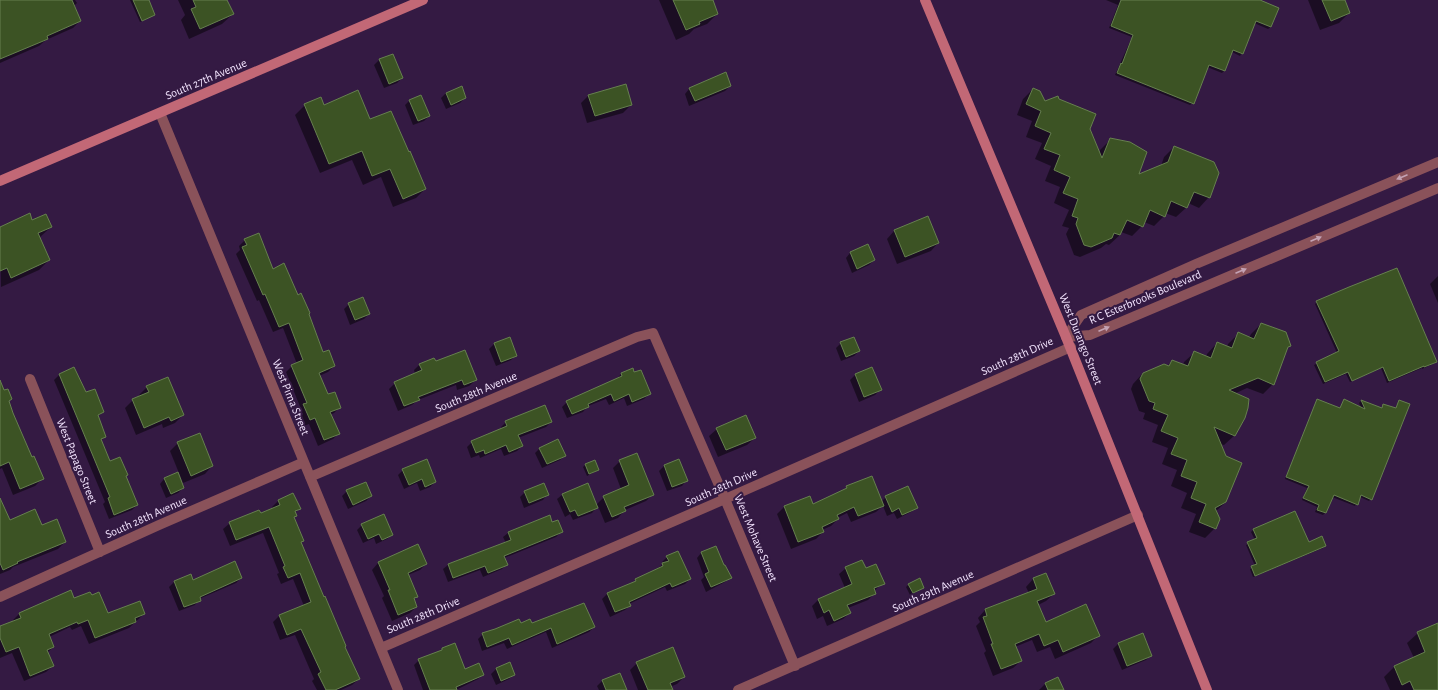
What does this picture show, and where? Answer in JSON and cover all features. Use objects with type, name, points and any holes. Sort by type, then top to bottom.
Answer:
[{"type":"street","name":"South 27th Avenue","points":[[0,181],[423,0]]},
{"type":"street","name":"West Durango Street","points":[[925,0],[1071,347],[1207,690]]},
{"type":"street","name":"West Pima Street","points":[[160,113],[398,690]]},
{"type":"street","name":"R C Esterbrooks Boulevard","points":[[1066,337],[1081,316],[1196,264],[1438,162]]},
{"type":"street","name":"R C Esterbrooks Boulevard","points":[[1066,337],[1090,335],[1438,188]]},
{"type":"street","name":"South 28th Avenue","points":[[310,477],[637,337],[653,333]]},
{"type":"street","name":"West Mohave Street","points":[[653,333],[795,666]]},
{"type":"street","name":"South 28th Drive","points":[[381,648],[1071,347]]},
{"type":"street","name":"West Papago Street","points":[[30,379],[100,552]]},
{"type":"street","name":"South 28th Avenue","points":[[0,597],[304,462]]},
{"type":"street","name":"South 29th Avenue","points":[[738,690],[1138,515]]},
{"type":"building","points":[[0,0],[72,0],[81,21],[47,36],[48,39],[0,59]]},
{"type":"building","points":[[133,0],[149,0],[155,15],[142,21]]},
{"type":"building","points":[[193,0],[227,0],[234,14],[200,29],[191,9],[196,7]]},
{"type":"building","points":[[673,0],[713,0],[718,14],[699,22],[700,24],[686,30]]},
{"type":"building","points":[[1121,0],[1260,0],[1279,8],[1271,27],[1256,21],[1243,54],[1233,50],[1225,71],[1209,65],[1194,104],[1117,73],[1133,35],[1111,26]]},
{"type":"building","points":[[1322,0],[1345,0],[1350,13],[1331,21]]},
{"type":"building","points":[[393,54],[403,78],[389,84],[379,59]]},
{"type":"building","points":[[726,72],[731,86],[695,101],[689,88]]},
{"type":"building","points":[[626,84],[632,105],[595,116],[588,95]]},
{"type":"building","points":[[462,86],[466,98],[451,105],[446,93]]},
{"type":"building","points":[[1033,88],[1040,91],[1045,101],[1058,96],[1059,99],[1096,114],[1090,129],[1102,158],[1110,138],[1130,142],[1147,152],[1139,174],[1168,162],[1174,146],[1214,162],[1219,173],[1210,198],[1194,192],[1187,208],[1171,201],[1165,217],[1150,210],[1143,227],[1127,220],[1120,235],[1114,233],[1112,238],[1091,247],[1084,245],[1076,224],[1078,218],[1072,216],[1078,199],[1063,193],[1070,177],[1054,170],[1060,155],[1044,149],[1051,133],[1035,126],[1041,111],[1026,104]]},
{"type":"building","points":[[358,90],[370,119],[391,111],[426,189],[403,199],[390,169],[372,176],[362,151],[329,164],[304,104],[321,97],[324,105]]},
{"type":"building","points":[[421,95],[430,116],[418,121],[409,100]]},
{"type":"building","points":[[30,213],[32,220],[46,214],[52,227],[38,233],[50,260],[11,278],[7,268],[0,271],[0,227]]},
{"type":"building","points":[[928,216],[939,243],[905,257],[894,230]]},
{"type":"building","points":[[259,233],[273,269],[284,263],[298,295],[301,293],[310,313],[309,314],[323,352],[329,350],[335,366],[319,373],[328,394],[335,392],[341,408],[330,412],[340,434],[324,440],[315,418],[310,420],[303,404],[307,403],[291,365],[303,360],[289,323],[279,327],[242,247],[247,245],[244,239]]},
{"type":"building","points":[[868,244],[875,260],[857,269],[850,252]]},
{"type":"building","points":[[1397,268],[1437,362],[1389,381],[1383,367],[1352,381],[1348,372],[1325,382],[1316,362],[1339,351],[1316,301]]},
{"type":"building","points":[[363,297],[370,314],[355,320],[348,303]]},
{"type":"building","points":[[1261,323],[1286,332],[1291,346],[1288,347],[1274,385],[1258,378],[1229,390],[1249,399],[1245,418],[1235,436],[1214,427],[1226,456],[1242,463],[1226,502],[1215,508],[1220,519],[1216,529],[1199,522],[1206,504],[1191,498],[1197,482],[1181,476],[1187,460],[1171,454],[1178,438],[1161,431],[1168,415],[1153,409],[1155,403],[1149,401],[1140,379],[1143,373],[1164,364],[1169,366],[1172,360],[1188,366],[1194,351],[1211,358],[1217,342],[1232,348],[1238,332],[1254,339]]},
{"type":"building","points":[[510,337],[517,356],[501,362],[494,343]]},
{"type":"building","points":[[854,337],[860,351],[846,357],[840,342]]},
{"type":"building","points":[[465,350],[477,380],[464,385],[462,380],[418,397],[420,400],[404,406],[394,382],[422,370],[419,364],[434,358],[436,361]]},
{"type":"building","points":[[74,367],[86,392],[95,389],[104,412],[98,415],[106,437],[101,439],[110,461],[120,457],[138,505],[114,515],[108,498],[110,497],[59,374]]},
{"type":"building","points":[[872,367],[882,390],[864,397],[855,374]]},
{"type":"building","points":[[633,368],[634,372],[641,370],[651,394],[632,402],[629,394],[614,401],[611,394],[588,404],[589,407],[572,414],[566,401],[622,376],[621,373]]},
{"type":"building","points":[[168,377],[184,415],[171,421],[169,417],[144,428],[132,399],[149,392],[146,386]]},
{"type":"building","points":[[0,380],[4,390],[8,389],[12,399],[9,401],[13,413],[32,457],[34,456],[44,479],[20,489],[9,462],[0,466]]},
{"type":"building","points":[[1317,399],[1340,408],[1344,399],[1365,409],[1361,400],[1382,408],[1383,404],[1396,408],[1399,400],[1410,404],[1372,500],[1361,495],[1358,505],[1334,495],[1326,513],[1317,510],[1319,505],[1303,498],[1309,486],[1286,477]]},
{"type":"building","points":[[545,405],[552,422],[518,435],[523,446],[509,452],[506,445],[485,454],[484,450],[476,453],[471,441],[507,426],[505,421]]},
{"type":"building","points":[[746,415],[756,438],[726,450],[716,428]]},
{"type":"building","points":[[200,433],[213,466],[191,476],[177,442]]},
{"type":"building","points":[[558,439],[566,456],[547,464],[539,448]]},
{"type":"building","points":[[637,453],[654,495],[624,507],[626,511],[612,517],[603,496],[629,485],[619,460]]},
{"type":"building","points":[[427,459],[436,482],[425,487],[422,479],[409,485],[402,469]]},
{"type":"building","points":[[679,459],[688,481],[672,487],[664,465]]},
{"type":"building","points":[[595,460],[599,470],[589,474],[585,464]]},
{"type":"building","points":[[178,472],[184,488],[171,494],[164,478]]},
{"type":"building","points":[[872,476],[884,506],[858,516],[854,507],[837,515],[839,519],[822,527],[824,532],[798,542],[784,506],[810,496],[813,504],[847,488],[846,486]]},
{"type":"building","points":[[366,482],[372,496],[353,505],[346,490]]},
{"type":"building","points":[[544,483],[549,495],[529,503],[524,491]]},
{"type":"building","points":[[588,483],[598,508],[578,516],[575,510],[570,512],[562,494]]},
{"type":"building","points":[[908,486],[918,508],[902,515],[899,508],[892,512],[885,496]]},
{"type":"building","points":[[293,493],[301,509],[295,511],[297,516],[294,517],[304,541],[301,542],[360,679],[335,690],[326,690],[318,674],[321,672],[301,629],[287,635],[279,615],[311,602],[300,573],[288,578],[283,567],[285,566],[269,527],[236,540],[229,522],[259,510],[261,513],[280,505],[278,500]]},
{"type":"building","points":[[0,498],[10,520],[35,509],[42,525],[57,519],[66,542],[17,562],[18,563],[3,570],[0,563]]},
{"type":"building","points":[[1295,511],[1309,542],[1322,536],[1326,546],[1255,576],[1251,566],[1257,564],[1247,542],[1257,538],[1253,529]]},
{"type":"building","points":[[384,514],[393,535],[382,540],[379,534],[368,539],[361,524]]},
{"type":"building","points":[[550,515],[552,522],[558,520],[563,532],[504,556],[508,565],[488,573],[485,566],[453,578],[448,564],[511,540],[508,532]]},
{"type":"building","points":[[418,544],[427,564],[408,573],[418,597],[414,598],[417,607],[398,615],[388,590],[390,590],[378,562]]},
{"type":"building","points":[[716,546],[724,565],[732,578],[711,587],[705,574],[709,572],[701,552]]},
{"type":"building","points":[[678,551],[691,579],[672,587],[670,583],[629,602],[631,606],[615,612],[607,593],[636,581],[635,579],[663,566],[662,563],[669,561],[666,556]]},
{"type":"building","points":[[862,560],[866,568],[876,564],[885,584],[874,588],[876,594],[847,605],[851,613],[834,621],[829,610],[824,613],[818,599],[852,584],[845,567]]},
{"type":"building","points":[[235,561],[242,578],[200,597],[201,601],[184,607],[174,581],[191,574],[193,580]]},
{"type":"building","points":[[1046,573],[1055,594],[1037,601],[1046,622],[1086,604],[1100,636],[1063,652],[1058,640],[1044,646],[1039,634],[1015,644],[1022,661],[1001,669],[991,644],[993,644],[983,617],[987,616],[985,609],[1037,589],[1033,578]]},
{"type":"building","points":[[920,578],[924,588],[913,593],[908,584]]},
{"type":"building","points":[[71,590],[74,598],[90,592],[92,595],[99,592],[108,613],[140,601],[145,614],[135,618],[136,622],[95,638],[88,620],[78,624],[77,622],[49,634],[54,647],[47,650],[54,666],[30,676],[19,647],[6,652],[0,638],[0,626],[21,618],[19,613]]},
{"type":"building","points":[[584,603],[595,627],[557,644],[551,628],[512,645],[509,638],[487,647],[482,633],[519,619],[521,623],[530,619],[532,623]]},
{"type":"building","points":[[1438,623],[1438,690],[1414,690],[1410,681],[1402,685],[1394,666],[1425,652],[1417,632]]},
{"type":"building","points":[[1143,633],[1152,656],[1127,666],[1118,643]]},
{"type":"building","points":[[455,643],[465,669],[479,663],[484,675],[456,687],[457,690],[430,690],[418,659],[442,650],[442,648]]},
{"type":"building","points":[[673,647],[685,677],[670,683],[673,690],[648,690],[636,662]]},
{"type":"building","points":[[510,662],[515,675],[501,681],[496,668]]},
{"type":"building","points":[[620,673],[627,690],[606,690],[602,680]]},
{"type":"building","points":[[1058,677],[1064,690],[1048,690],[1045,683]]}]
